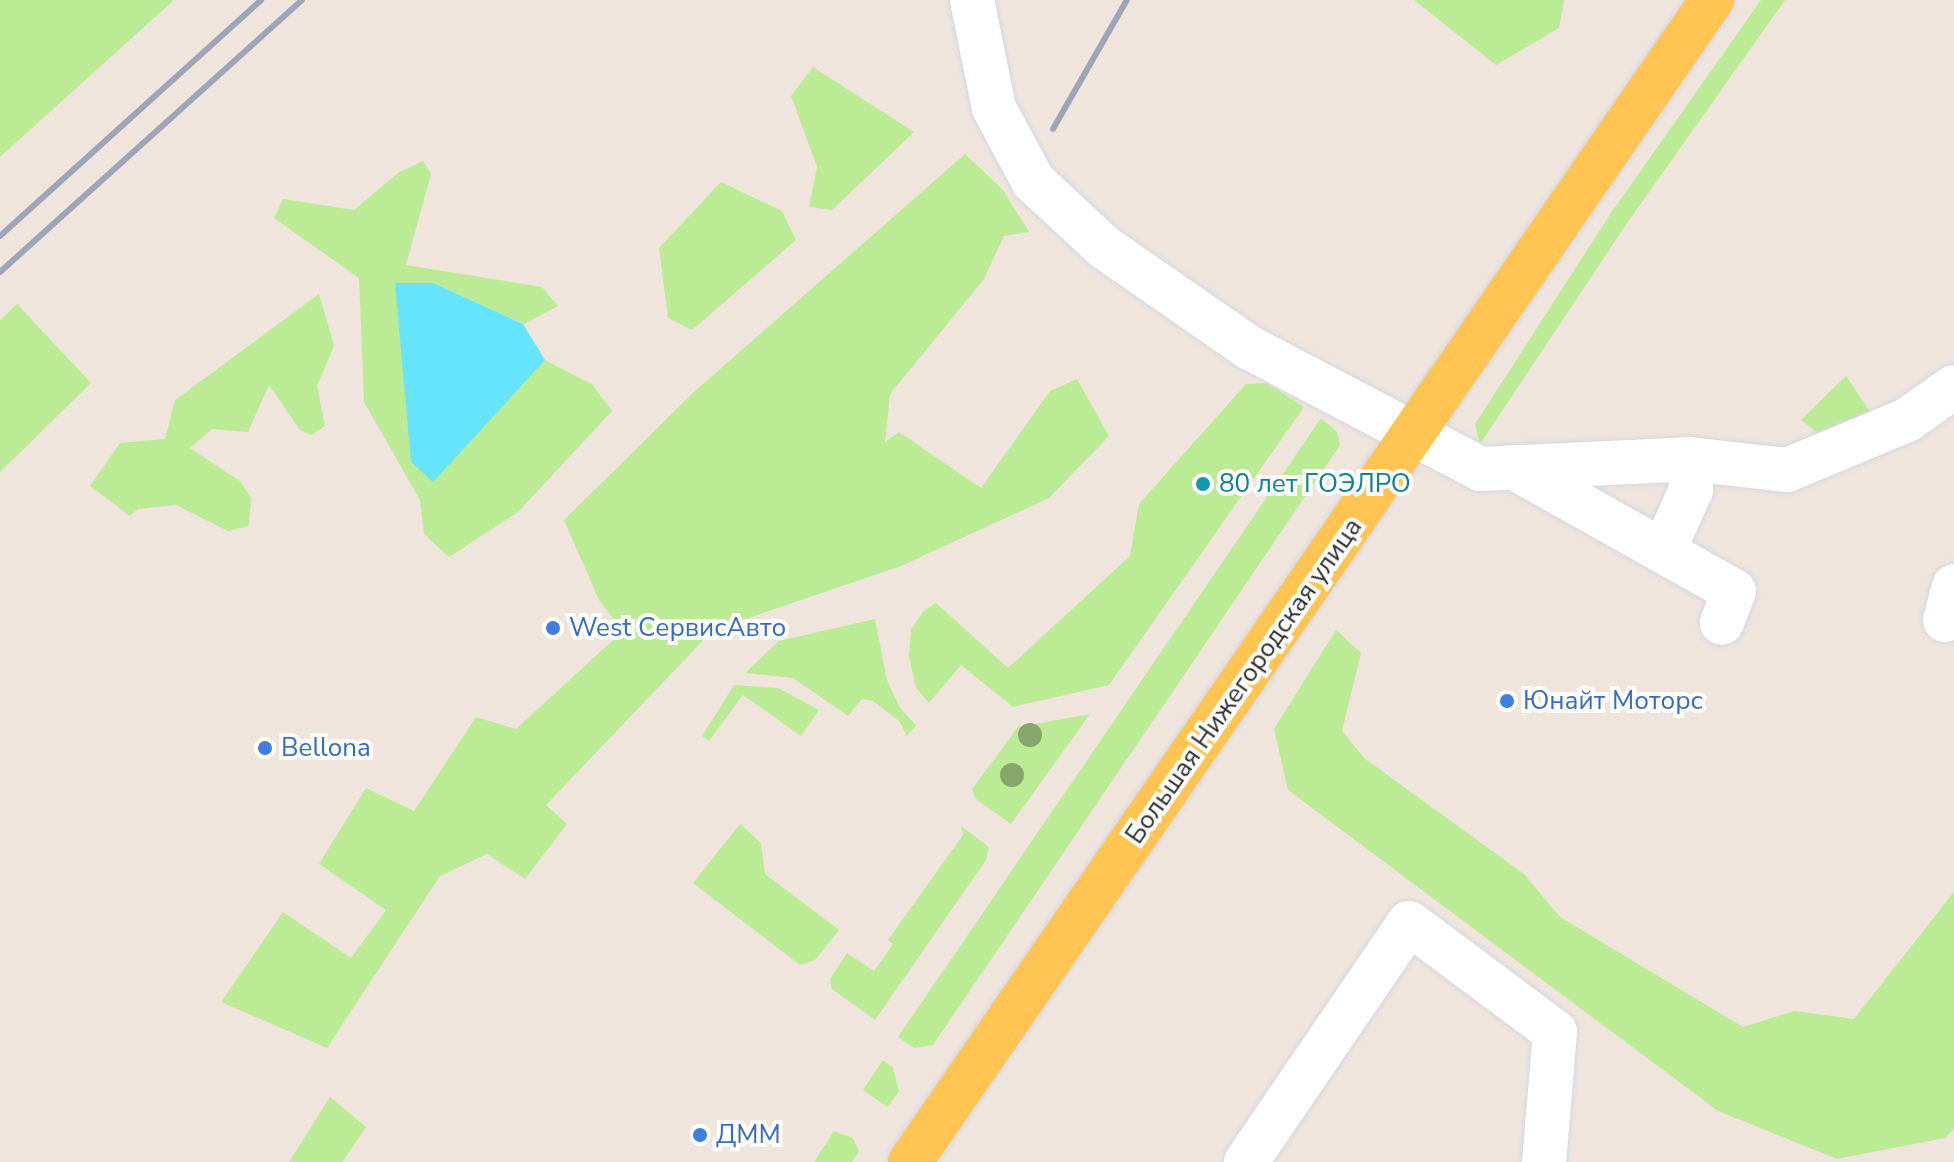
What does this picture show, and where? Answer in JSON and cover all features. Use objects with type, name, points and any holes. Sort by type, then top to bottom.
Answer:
[{"type":"main road","name":"Большая Нижегородская улица","points":[[910,1162],[1712,0]]},
{"type":"street","points":[[972,0],[994,108],[1033,181],[1104,247],[1250,348],[1480,469],[1689,459],[1787,470],[1907,420],[1954,387]]},
{"type":"street","points":[[1664,550],[1691,490],[1689,459]]},
{"type":"street","points":[[1513,467],[1734,591],[1722,623]]},
{"type":"street","points":[[1246,1162],[1409,923],[1555,1032],[1544,1162]]},
{"type":"green space","points":[[0,0],[174,0],[0,157]]},
{"type":"green space","points":[[1414,0],[1564,0],[1559,28],[1496,65]]},
{"type":"green space","points":[[1761,0],[1785,0],[1625,226],[1480,444],[1475,424],[1611,213]]},
{"type":"green space","points":[[813,67],[914,132],[832,210],[809,207],[817,167],[791,96]]},
{"type":"green space","points":[[965,154],[1003,190],[1029,232],[1004,236],[984,279],[890,394],[885,442],[899,432],[981,488],[1050,391],[1077,379],[1109,436],[1049,498],[901,566],[713,630],[546,805],[567,824],[525,879],[487,854],[440,876],[327,1048],[221,1002],[283,912],[351,958],[386,910],[319,864],[366,788],[414,811],[476,717],[516,729],[623,631],[599,600],[564,520],[695,391]]},
{"type":"green space","points":[[423,161],[431,174],[406,265],[542,287],[558,306],[524,324],[433,283],[432,482],[545,360],[593,385],[612,411],[518,512],[449,557],[424,534],[420,500],[364,402],[359,278],[274,218],[283,199],[354,210],[398,173]]},
{"type":"green space","points":[[721,182],[782,211],[796,240],[692,330],[668,318],[659,248]]},
{"type":"green space","points":[[319,294],[334,346],[317,386],[325,426],[311,435],[300,430],[269,385],[248,432],[212,429],[190,448],[240,481],[251,498],[249,526],[228,531],[176,505],[138,509],[130,516],[90,486],[120,443],[165,439],[175,400]]},
{"type":"green space","points":[[17,304],[91,383],[0,472],[0,320]]},
{"type":"green space","points":[[1846,376],[1871,413],[1822,436],[1801,420]]},
{"type":"green space","points":[[1267,383],[1304,407],[1109,685],[1013,707],[961,665],[929,703],[916,688],[909,657],[911,629],[924,611],[936,603],[1008,668],[1130,556],[1139,504],[1246,384]]},
{"type":"green space","points":[[1321,418],[1337,432],[1340,445],[933,1045],[914,1048],[898,1037]]},
{"type":"green space","points":[[875,619],[887,680],[900,708],[916,725],[907,736],[900,722],[873,701],[862,699],[848,716],[793,678],[745,673],[779,641]]},
{"type":"green space","points":[[1336,630],[1361,653],[1342,731],[1364,758],[1524,874],[1560,917],[1743,1027],[1794,1011],[1854,1019],[1954,892],[1954,1129],[1945,1138],[1837,1159],[1718,1111],[1288,790],[1274,729]]},
{"type":"green space","points":[[734,685],[778,688],[819,710],[801,736],[743,695],[709,741],[702,736]]},
{"type":"green space","points":[[1090,714],[1011,824],[976,799],[972,789],[1018,727]]},
{"type":"green space","points":[[740,824],[761,843],[765,874],[839,930],[815,960],[800,965],[693,883]]},
{"type":"green space","points":[[961,826],[989,847],[986,860],[875,1020],[832,989],[830,979],[847,953],[874,971],[893,944],[888,940],[963,835]]},
{"type":"green space","points":[[883,1060],[893,1068],[899,1092],[887,1107],[863,1090]]},
{"type":"green space","points":[[330,1097],[366,1127],[342,1162],[289,1162]]},
{"type":"green space","points":[[834,1131],[853,1138],[859,1152],[852,1162],[814,1162]]},
{"type":"water","points":[[395,283],[433,283],[523,324],[545,360],[433,482],[411,462]]},
{"type":"railway","points":[[0,236],[261,0]]},
{"type":"railway","points":[[0,272],[302,0]]},
{"type":"railway","points":[[1053,129],[1127,0]]},
{"type":"place","name":"80 лет ГОЭЛРО","points":[[1203,484]]},
{"type":"place","name":"West СервисАвто","points":[[553,628]]},
{"type":"place","name":"Юнайт Моторс","points":[[1507,701]]},
{"type":"place","name":"Bellona","points":[[265,748]]},
{"type":"place","name":"ДММ","points":[[700,1135]]}]
